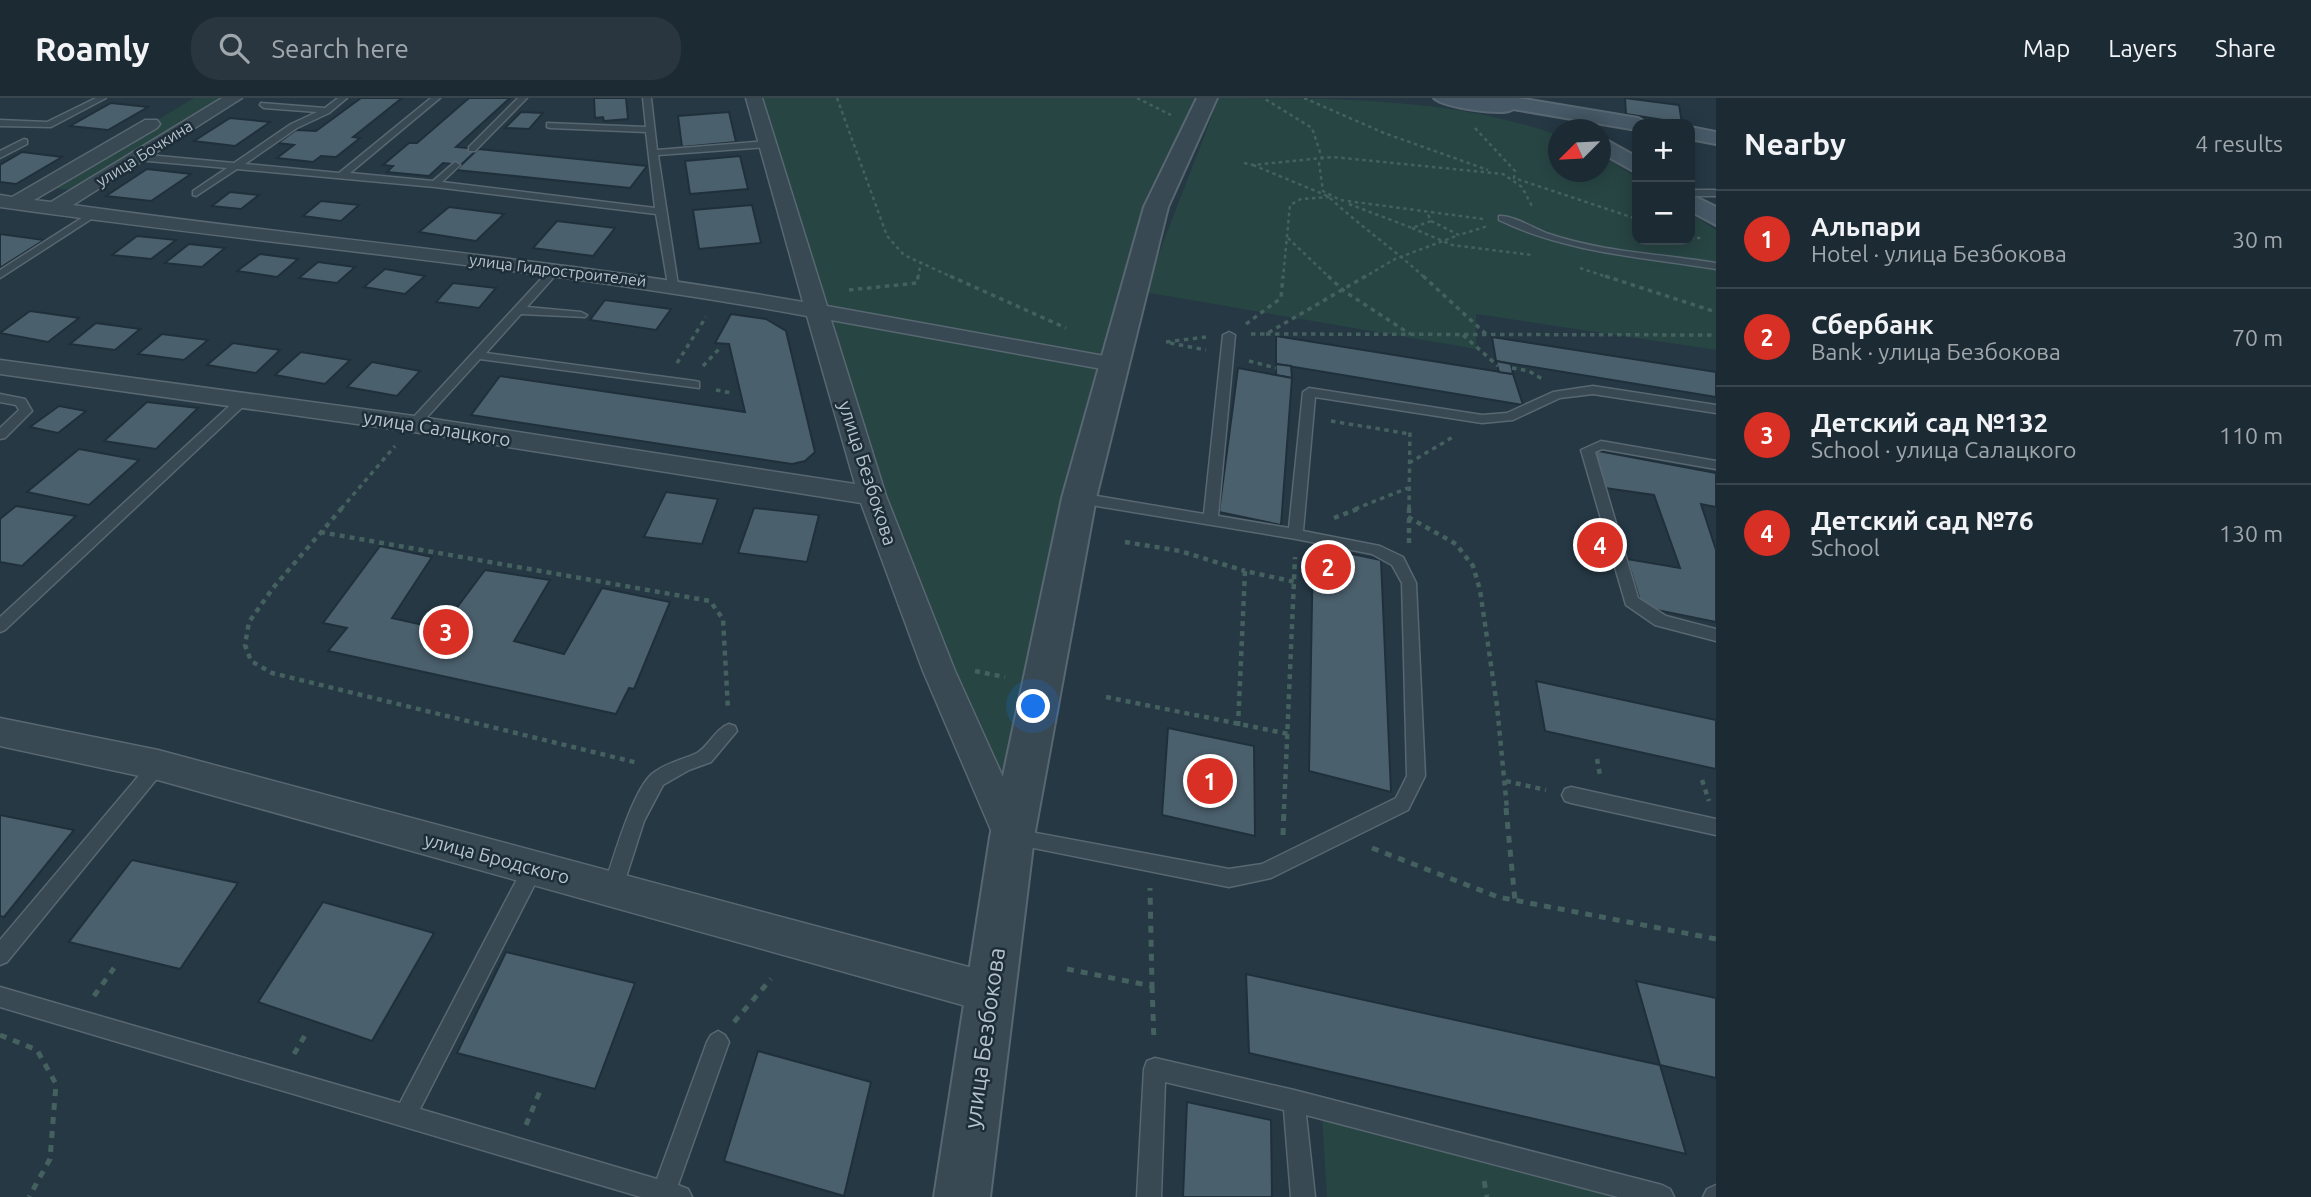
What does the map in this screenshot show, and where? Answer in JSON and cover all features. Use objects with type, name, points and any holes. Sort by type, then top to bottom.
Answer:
[{"type":"main road","points":[[1444,98],[1506,108],[1548,123]]},
{"type":"main road","points":[[1481,98],[1538,103],[1632,125]]},
{"type":"main road","points":[[1611,131],[1632,127]]},
{"type":"main road","points":[[1695,134],[1716,138]]},
{"type":"main road","points":[[1611,150],[1632,163]]},
{"type":"main road","points":[[1695,204],[1716,218]]},
{"type":"street","name":"улица Бочкина","points":[[55,208],[234,98]]},
{"type":"street","name":"улица Безбокова","points":[[754,98],[788,205],[872,496],[939,671],[1012,836]]},
{"type":"street","name":"улица Бочкина","points":[[8,202],[171,112]]},
{"type":"street","name":"улица Безбокова","points":[[962,1197],[1012,836],[1079,498],[1156,207],[1201,112]]},
{"type":"street","name":"улица Гидростроителей","points":[[8,202],[206,230],[556,269],[673,285],[1113,364]]},
{"type":"street","name":"улица Салацкого","points":[[0,367],[414,424],[872,496]]},
{"type":"street","name":"улица Бродского","points":[[0,732],[158,765],[991,993]]},
{"type":"lane","points":[[0,123],[48,125],[103,98]]},
{"type":"lane","points":[[196,193],[294,126],[326,111],[343,98]]},
{"type":"lane","points":[[342,175],[436,98]]},
{"type":"lane","points":[[471,149],[523,98]]},
{"type":"lane","points":[[647,98],[655,153],[658,211],[673,285]]},
{"type":"lane","points":[[264,105],[326,111]]},
{"type":"lane","points":[[550,125],[651,130]]},
{"type":"lane","points":[[0,155],[24,142]]},
{"type":"lane","points":[[655,153],[767,144]]},
{"type":"lane","points":[[137,157],[435,184],[658,211]]},
{"type":"lane","points":[[435,184],[455,165]]},
{"type":"lane","points":[[1695,193],[1716,192]]},
{"type":"lane","points":[[0,275],[94,214]]},
{"type":"lane","points":[[1504,220],[1525,230],[1567,242],[1716,266]]},
{"type":"lane","points":[[414,424],[556,269]]},
{"type":"lane","points":[[519,310],[581,315]]},
{"type":"lane","points":[[1211,517],[1230,335]]},
{"type":"lane","points":[[476,355],[695,385]]},
{"type":"lane","points":[[1296,534],[1308,392],[1482,419],[1509,417],[1557,395],[1593,390],[1716,409]]},
{"type":"lane","points":[[0,398],[20,402],[26,411],[0,435]]},
{"type":"lane","points":[[0,626],[243,400]]},
{"type":"lane","points":[[1716,465],[1601,445],[1588,450],[1631,601],[1647,616],[1662,623],[1716,635]]},
{"type":"lane","points":[[1012,836],[1229,878],[1264,872],[1402,804],[1416,776],[1409,583],[1398,561],[1376,550],[1211,517],[1079,498]]},
{"type":"lane","points":[[613,890],[636,819],[657,780],[705,757],[729,731]]},
{"type":"lane","points":[[0,955],[158,765]]},
{"type":"lane","points":[[1571,795],[1716,827]]},
{"type":"lane","points":[[405,1116],[533,868]]},
{"type":"lane","points":[[0,997],[669,1195],[718,1042]]},
{"type":"lane","points":[[1149,1197],[1155,1069],[1294,1101],[1662,1197]]},
{"type":"lane","points":[[1294,1101],[1303,1197]]},
{"type":"path","points":[[837,98],[887,236],[904,255],[1066,328]]},
{"type":"path","points":[[1137,98],[1201,112]]},
{"type":"path","points":[[1304,98],[1373,128],[1495,173],[1632,217]]},
{"type":"path","points":[[1265,99],[1312,128],[1322,158],[1319,163],[1323,191],[1369,236],[1402,256],[1487,335]]},
{"type":"path","points":[[1471,123],[1515,171],[1514,178]]},
{"type":"path","points":[[1254,165],[1322,158],[1495,173]]},
{"type":"path","points":[[1244,163],[1412,228],[1441,242],[1542,256]]},
{"type":"path","points":[[1340,200],[1504,220],[1525,221],[1536,217],[1523,186],[1514,178]]},
{"type":"path","points":[[1230,335],[1281,298],[1288,212],[1294,201],[1329,197]]},
{"type":"path","points":[[1427,212],[1431,221],[1459,235]]},
{"type":"path","points":[[1266,334],[1402,256],[1504,220]]},
{"type":"path","points":[[1412,228],[1431,221]]},
{"type":"path","points":[[1287,238],[1344,291],[1410,335]]},
{"type":"path","points":[[848,291],[917,283],[920,262]]},
{"type":"path","points":[[1568,264],[1716,312]]},
{"type":"path","points":[[665,381],[706,317],[711,314]]},
{"type":"path","points":[[1166,342],[1266,334],[1716,335]]},
{"type":"path","points":[[1463,335],[1498,366]]},
{"type":"path","points":[[1398,561],[1409,543],[1410,407]]},
{"type":"path","points":[[1307,416],[1410,434]]},
{"type":"path","points":[[1409,464],[1482,419]]},
{"type":"path","points":[[414,424],[320,532],[249,622],[245,645],[251,660],[272,673],[673,771]]},
{"type":"path","points":[[1282,863],[1296,534],[1408,488]]},
{"type":"path","points":[[1408,517],[1456,544],[1473,566],[1480,590],[1506,781],[1515,901]]},
{"type":"path","points":[[320,532],[710,601],[723,619],[729,731]]},
{"type":"path","points":[[1125,542],[1180,551],[1214,564],[1295,582]]},
{"type":"path","points":[[1238,726],[1245,570]]},
{"type":"path","points":[[970,669],[1005,677]]},
{"type":"path","points":[[1106,696],[1238,726],[1289,734]]},
{"type":"path","points":[[1506,781],[1571,795]]},
{"type":"path","points":[[1380,852],[1461,884],[1515,901],[1716,939]]},
{"type":"path","points":[[1150,862],[1155,1069]]},
{"type":"path","points":[[1067,969],[1152,986]]},
{"type":"path","points":[[718,1042],[771,979]]},
{"type":"path","points":[[0,1035],[37,1050],[56,1084],[50,1159],[29,1197]]},
{"type":"green space","points":[[194,98],[226,98],[78,191],[47,187]]},
{"type":"green space","points":[[753,98],[1207,98],[1156,207],[1012,837],[939,671]]},
{"type":"green space","points":[[1219,98],[1392,103],[1434,107],[1518,123],[1548,132],[1548,182],[1611,182],[1611,161],[1632,175],[1632,245],[1695,245],[1695,216],[1716,230],[1716,350],[1476,314],[1476,349],[1144,292]]},
{"type":"green space","points":[[1322,1116],[1644,1197],[1327,1197]]},
{"type":"building","points":[[361,98],[402,98],[353,137],[360,138],[336,157],[321,156],[313,162],[277,158],[294,145],[278,143],[296,130],[316,131]]},
{"type":"building","points":[[469,98],[510,98],[456,147],[478,149],[461,165],[443,163],[429,176],[387,172],[393,166],[383,165],[409,143],[417,143]]},
{"type":"building","points":[[594,98],[626,98],[628,119],[604,121],[603,117],[595,118]]},
{"type":"building","points":[[1625,98],[1679,105],[1681,119],[1657,119],[1626,114]]},
{"type":"building","points":[[111,103],[148,107],[108,130],[70,126]]},
{"type":"building","points":[[521,112],[543,113],[529,129],[505,128]]},
{"type":"building","points":[[729,112],[736,142],[682,147],[678,116]]},
{"type":"building","points":[[230,118],[270,122],[235,146],[194,141]]},
{"type":"building","points":[[478,149],[647,166],[630,188],[456,170]]},
{"type":"building","points":[[22,152],[62,157],[16,184],[0,182],[0,165]]},
{"type":"building","points":[[740,156],[748,189],[690,194],[685,161]]},
{"type":"building","points":[[147,169],[191,174],[151,201],[106,196]]},
{"type":"building","points":[[230,192],[259,195],[241,209],[212,206]]},
{"type":"building","points":[[321,201],[359,205],[341,221],[303,216]]},
{"type":"building","points":[[752,205],[761,243],[699,249],[693,210]]},
{"type":"building","points":[[449,207],[504,214],[476,241],[419,232]]},
{"type":"building","points":[[557,221],[615,228],[593,256],[533,248]]},
{"type":"building","points":[[0,234],[44,240],[0,268]]},
{"type":"building","points":[[137,236],[176,240],[151,259],[112,255]]},
{"type":"building","points":[[189,244],[225,248],[202,267],[165,263]]},
{"type":"building","points":[[260,254],[298,259],[277,277],[237,271]]},
{"type":"building","points":[[318,262],[355,267],[337,283],[299,278]]},
{"type":"building","points":[[385,269],[425,276],[405,294],[364,287]]},
{"type":"building","points":[[453,283],[496,288],[479,308],[436,302]]},
{"type":"building","points":[[605,300],[671,309],[656,330],[590,320]]},
{"type":"building","points":[[30,311],[79,318],[48,342],[0,333]]},
{"type":"building","points":[[731,314],[766,319],[786,331],[815,452],[805,461],[792,464],[471,415],[500,376],[745,412],[729,344],[715,343]]},
{"type":"building","points":[[96,323],[140,329],[115,350],[70,344]]},
{"type":"building","points":[[162,334],[208,340],[184,360],[138,354]]},
{"type":"building","points":[[1276,336],[1513,374],[1523,405],[1276,364]]},
{"type":"building","points":[[1492,337],[1716,372],[1716,397],[1496,361]]},
{"type":"building","points":[[233,343],[280,350],[256,373],[207,365]]},
{"type":"building","points":[[301,352],[350,360],[325,384],[275,375]]},
{"type":"building","points":[[1496,361],[1511,364],[1513,374],[1499,372]]},
{"type":"building","points":[[372,362],[420,371],[397,396],[347,387]]},
{"type":"building","points":[[1276,364],[1291,366],[1292,378],[1276,375]]},
{"type":"building","points":[[1238,368],[1292,378],[1281,525],[1219,512]]},
{"type":"building","points":[[147,402],[198,408],[156,449],[104,441]]},
{"type":"building","points":[[59,406],[86,411],[58,433],[30,427]]},
{"type":"building","points":[[79,449],[139,460],[89,505],[27,492]]},
{"type":"building","points":[[1593,450],[1716,473],[1716,507],[1701,504],[1716,550],[1716,622],[1642,607],[1627,559],[1680,568],[1654,495],[1605,488]]},
{"type":"building","points":[[666,492],[718,499],[702,544],[644,537]]},
{"type":"building","points":[[16,506],[76,516],[22,566],[0,562],[0,519]]},
{"type":"building","points":[[754,508],[819,515],[807,562],[738,553]]},
{"type":"building","points":[[380,546],[432,557],[392,618],[441,629],[485,570],[550,580],[514,641],[564,654],[602,588],[670,602],[634,689],[629,688],[616,714],[328,651],[347,628],[323,623]]},
{"type":"building","points":[[1313,546],[1381,560],[1391,792],[1309,771]]},
{"type":"building","points":[[1536,681],[1716,720],[1716,769],[1545,731]]},
{"type":"building","points":[[1168,728],[1254,746],[1255,836],[1162,815]]},
{"type":"building","points":[[0,815],[74,830],[4,917],[0,916]]},
{"type":"building","points":[[132,860],[238,883],[180,969],[69,942]]},
{"type":"building","points":[[323,902],[434,933],[372,1041],[258,1002]]},
{"type":"building","points":[[506,952],[635,983],[595,1089],[457,1053]]},
{"type":"building","points":[[1246,974],[1660,1065],[1686,1154],[1249,1053]]},
{"type":"building","points":[[1636,981],[1716,998],[1716,1078],[1660,1065]]},
{"type":"building","points":[[758,1051],[871,1082],[844,1196],[724,1161]]},
{"type":"building","points":[[1187,1102],[1271,1120],[1272,1197],[1183,1197]]},
{"type":"place","name":"Детский сад №76","points":[[1600,545]]},
{"type":"place","name":"Сбербанк","points":[[1328,567]]},
{"type":"place","name":"Детский сад №132","points":[[446,632]]},
{"type":"place","name":"Альпари","points":[[1210,781]]}]
